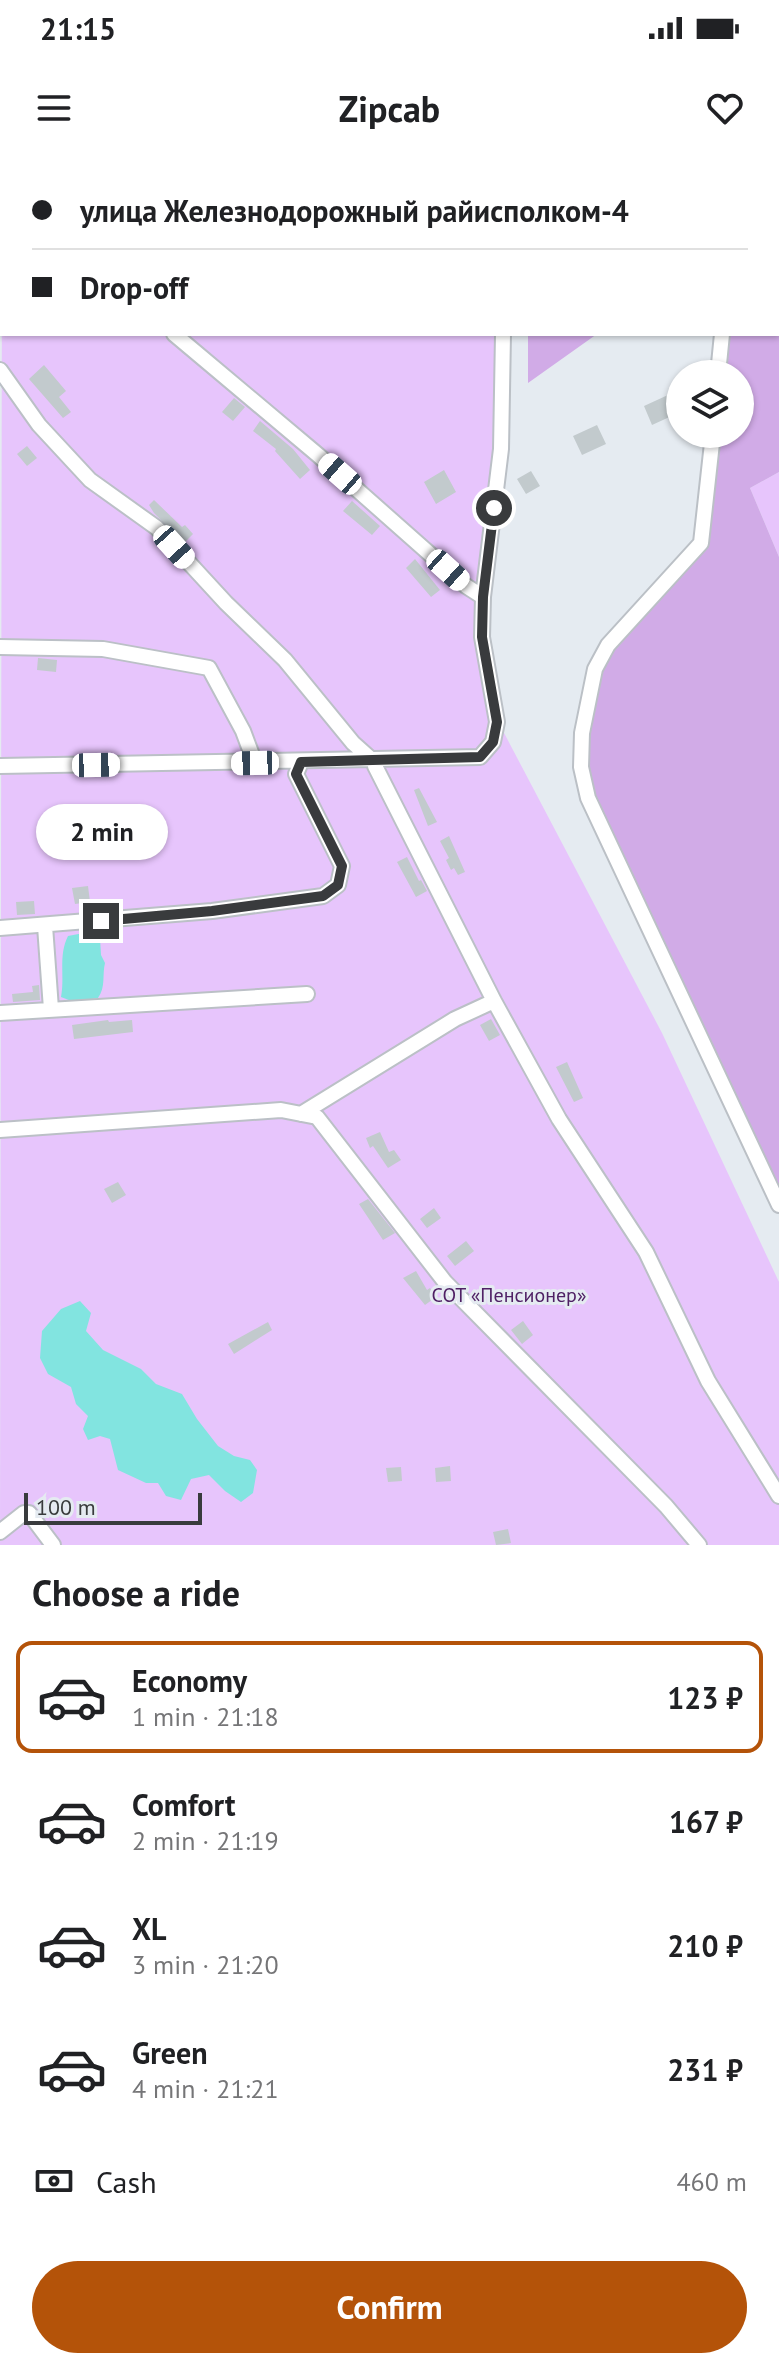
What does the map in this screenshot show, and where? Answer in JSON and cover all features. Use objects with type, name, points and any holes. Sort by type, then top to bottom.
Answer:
[{"type":"street","points":[[176,336],[318,455],[466,586],[483,597]]},
{"type":"street","points":[[0,766],[373,763],[480,757],[493,742],[497,722],[482,637],[483,597],[501,449],[503,336]]},
{"type":"street","points":[[719,360],[722,336]]},
{"type":"street","points":[[0,370],[39,425],[90,480],[157,528],[226,603],[285,660],[373,763],[494,1001],[559,1119],[646,1252],[708,1381],[779,1496]]},
{"type":"street","points":[[711,448],[701,543],[600,656],[582,733],[581,767],[588,798],[779,1205]]},
{"type":"street","points":[[0,647],[103,649],[209,668],[243,731],[255,763]]},
{"type":"street","points":[[0,928],[212,911],[323,896],[338,885],[342,866],[296,774],[301,762]]},
{"type":"street","points":[[45,926],[51,1009]]},
{"type":"street","points":[[0,1013],[307,994]]},
{"type":"street","points":[[301,1114],[455,1019],[494,1001]]},
{"type":"street","points":[[0,1130],[281,1110],[317,1117],[445,1282],[666,1506],[699,1545]]},
{"type":"street","points":[[0,1532],[24,1513],[29,1513],[53,1545]]},
{"type":"green space","name":"СОТ «Пенсионер»","points":[[2,336],[508,336],[484,639],[503,731],[662,1033],[779,1282],[779,1545],[0,1545]]},
{"type":"green space","points":[[779,472],[779,557],[750,488]]},
{"type":"shaded area","points":[[528,336],[594,336],[528,383]]},
{"type":"shaded area","points":[[724,336],[779,336],[779,472],[750,488],[779,557],[779,1190],[591,789],[585,736],[596,684],[607,654],[709,543],[715,448],[754,448],[754,360],[722,360]]},
{"type":"water","points":[[89,932],[100,938],[105,963],[102,990],[98,998],[74,1002],[61,997],[63,951],[68,936]]},
{"type":"water","points":[[80,1301],[91,1313],[86,1331],[103,1350],[141,1369],[156,1384],[182,1394],[218,1446],[234,1456],[250,1460],[257,1470],[253,1493],[241,1502],[209,1475],[191,1479],[181,1500],[166,1496],[158,1483],[146,1483],[118,1470],[110,1439],[100,1436],[88,1440],[83,1429],[88,1416],[76,1404],[71,1387],[48,1374],[40,1358],[42,1331],[61,1309]]},
{"type":"building","points":[[44,365],[66,391],[59,397],[71,412],[63,418],[29,379]]},
{"type":"building","points":[[666,396],[666,419],[652,425],[644,406]]},
{"type":"building","points":[[234,398],[245,407],[233,421],[222,412]]},
{"type":"building","points":[[260,421],[293,449],[310,470],[300,479],[276,449],[253,431]]},
{"type":"building","points":[[597,425],[606,444],[582,455],[573,436]]},
{"type":"building","points":[[27,446],[37,458],[27,466],[17,454]]},
{"type":"building","points":[[444,470],[456,492],[436,504],[424,482]]},
{"type":"building","points":[[531,471],[540,486],[526,494],[517,479]]},
{"type":"building","points":[[154,500],[193,534],[184,543],[154,513],[149,505]]},
{"type":"building","points":[[352,501],[380,526],[372,535],[343,511]]},
{"type":"building","points":[[415,559],[440,590],[431,597],[406,568]]},
{"type":"building","points":[[38,658],[57,660],[56,672],[37,670]]},
{"type":"building","points":[[419,788],[437,822],[428,826],[414,790]]},
{"type":"building","points":[[449,836],[465,872],[458,875],[454,868],[451,870],[440,841]]},
{"type":"building","points":[[407,857],[427,891],[416,897],[397,862]]},
{"type":"building","points":[[88,886],[90,902],[75,904],[72,888]]},
{"type":"building","points":[[34,901],[35,914],[17,915],[16,902]]},
{"type":"building","points":[[39,985],[40,1000],[13,1002],[12,994],[33,992],[32,986]]},
{"type":"building","points":[[491,1019],[500,1035],[489,1041],[480,1025]]},
{"type":"building","points":[[132,1020],[133,1032],[74,1039],[72,1025]]},
{"type":"building","points":[[567,1062],[583,1098],[574,1102],[556,1067]]},
{"type":"building","points":[[380,1132],[389,1152],[394,1150],[401,1160],[388,1168],[373,1146],[370,1148],[366,1138]]},
{"type":"building","points":[[118,1182],[126,1195],[112,1203],[104,1189]]},
{"type":"building","points":[[368,1199],[395,1233],[383,1240],[359,1204]]},
{"type":"building","points":[[434,1208],[441,1218],[427,1228],[420,1219]]},
{"type":"building","points":[[466,1241],[474,1251],[455,1266],[447,1256]]},
{"type":"building","points":[[416,1271],[427,1290],[430,1288],[436,1297],[425,1305],[403,1278]]},
{"type":"building","points":[[523,1321],[533,1335],[522,1344],[511,1330]]},
{"type":"building","points":[[268,1322],[272,1330],[234,1354],[228,1344]]},
{"type":"building","points":[[450,1466],[451,1481],[436,1482],[435,1468]]},
{"type":"building","points":[[401,1467],[402,1481],[388,1482],[386,1468]]},
{"type":"building","points":[[508,1529],[511,1543],[496,1545],[493,1532]]},
{"type":"route","points":[[101,921],[212,911],[323,896],[338,885],[342,866],[296,774],[301,762],[480,757],[493,742],[497,722],[482,637],[483,597],[494,508]]}]
